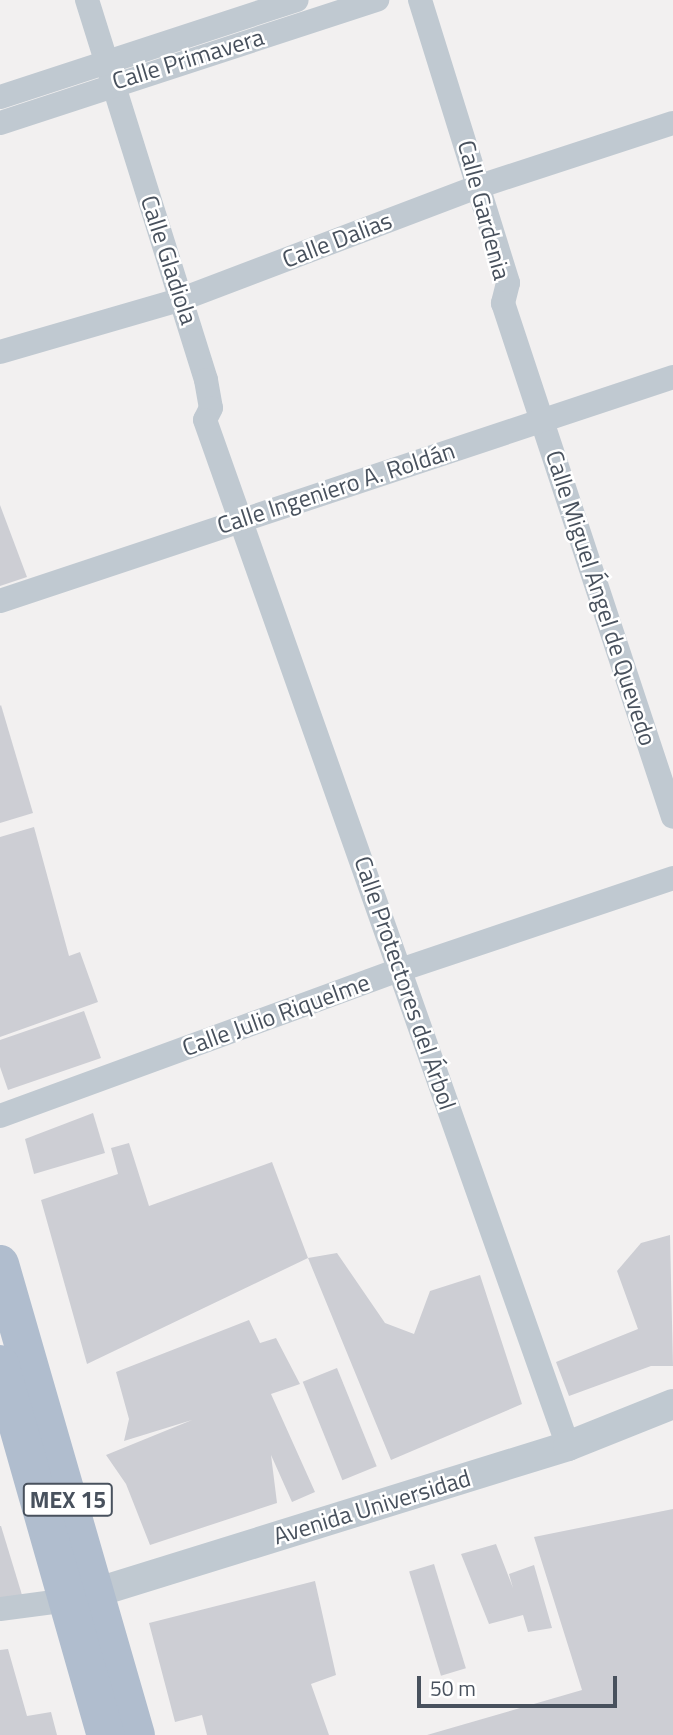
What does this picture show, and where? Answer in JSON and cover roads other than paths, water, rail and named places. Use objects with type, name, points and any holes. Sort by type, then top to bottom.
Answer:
[{"type":"main road","name":"MEX 15","points":[[0,1265],[82,1598],[106,1735]]},
{"type":"main road","name":"MEX 15","points":[[0,1364],[82,1598],[136,1735]]},
{"type":"street","name":"Calle Gladiola","points":[[87,0],[206,380],[211,408],[205,420],[243,519]]},
{"type":"street","name":"Calle Primavera","points":[[0,122],[109,71],[296,0]]},
{"type":"street","name":"Calle Primavera","points":[[0,97],[377,0]]},
{"type":"street","name":"Calle Gardenia","points":[[421,0],[508,283],[503,303],[543,419]]},
{"type":"street","name":"Calle Dalias","points":[[0,352],[182,299],[480,186],[673,123]]},
{"type":"street","name":"Calle Ingeniero A. Roldán","points":[[0,601],[673,377]]},
{"type":"street","name":"Calle Miguel Ángel de Quevedo","points":[[543,419],[673,817]]},
{"type":"street","name":"Calle Protectores del Árbol","points":[[243,519],[568,1446]]},
{"type":"street","name":"Calle Julio Riquelme","points":[[0,1116],[400,970],[673,878]]},
{"type":"street","name":"Avenida Universidad","points":[[82,1598],[568,1446],[673,1404]]},
{"type":"street","points":[[0,1609],[82,1598]]}]
